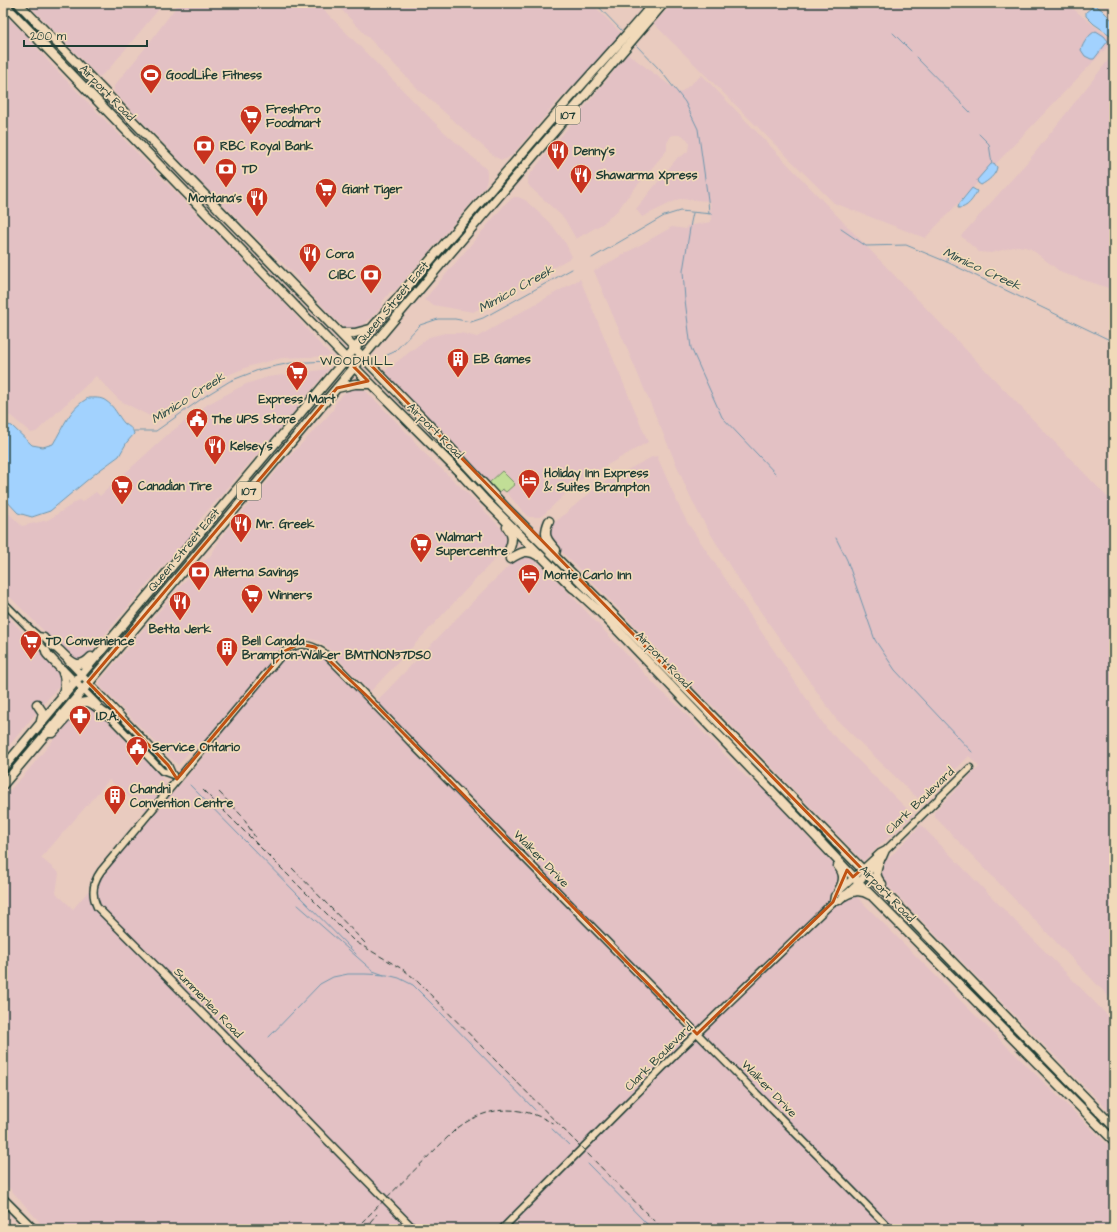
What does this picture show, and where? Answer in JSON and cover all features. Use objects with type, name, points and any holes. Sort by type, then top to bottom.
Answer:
[{"type":"main road","name":"Airport Road","points":[[3,3],[354,367],[544,560],[600,612],[856,880],[1114,1141]]},
{"type":"main road","name":"Airport Road","points":[[18,3],[204,190],[443,439],[506,508],[604,605],[1114,1127]]},
{"type":"main road","name":"Queen Street East","points":[[648,17],[654,3]]},
{"type":"main road","name":"Queen Street East","points":[[3,784],[453,250],[623,45],[648,17],[664,3]]},
{"type":"main road","name":"Queen Street East","points":[[3,768],[370,329],[569,98],[623,45]]},
{"type":"main road","points":[[193,199],[204,190]]},
{"type":"main road","points":[[453,250],[453,245],[461,235],[459,227]]},
{"type":"main road","points":[[340,333],[355,333],[370,329]]},
{"type":"main road","points":[[337,388],[355,384],[371,384]]},
{"type":"main road","points":[[500,516],[502,522],[511,532],[512,542],[509,550]]},
{"type":"main road","points":[[549,521],[546,527],[546,535],[549,543],[556,550],[555,557]]},
{"type":"main road","points":[[510,559],[520,553],[528,552],[536,554],[544,560]]},
{"type":"main road","points":[[40,723],[43,713],[37,704],[53,709],[65,687],[65,678],[62,670],[47,654],[49,648],[55,646],[70,661],[79,664],[88,661],[103,643],[108,643]]},
{"type":"main road","points":[[46,734],[53,733],[74,709],[83,703],[94,704],[109,716]]},
{"type":"main road","points":[[832,855],[832,859],[843,873],[842,893],[856,891],[863,892],[878,902]]},
{"type":"main road","points":[[880,860],[876,870],[876,876],[878,881],[889,892],[890,898]]},
{"type":"main road","points":[[3,1199],[33,1229]]},
{"type":"street","points":[[3,602],[38,636],[38,642],[49,648],[88,682],[168,765],[172,774],[177,779]]},
{"type":"street","name":"Walker Drive","points":[[177,779],[285,652],[299,644],[306,644],[323,652],[890,1229]]},
{"type":"street","points":[[49,648],[75,682],[162,771],[172,774]]},
{"type":"street","name":"Clark Boulevard","points":[[865,872],[880,853],[886,850],[970,768]]},
{"type":"street","name":"Summerlea Road","points":[[177,779],[95,879],[93,887],[94,901],[97,907],[414,1229]]},
{"type":"street","name":"Clark Boulevard","points":[[502,1229],[697,1034],[833,902],[839,901],[842,893],[880,860],[886,850]]},
{"type":"highlighted area","points":[[363,357],[862,869],[853,877],[847,870],[833,902],[697,1034],[368,697],[315,647],[299,644],[285,651],[177,779],[168,765],[88,682],[337,388],[368,381],[354,367]]},
{"type":"shaded area","points":[[27,3],[164,3],[109,69],[99,77]]},
{"type":"shaded area","points":[[179,3],[317,3],[442,130],[486,169],[487,180],[484,188],[395,291],[390,292],[383,301],[382,306],[364,325],[356,329],[343,327],[309,292],[302,282],[205,186],[114,92],[114,86]]},
{"type":"shaded area","points":[[335,3],[591,3],[621,33],[579,80],[556,103],[512,155],[502,160],[495,157],[418,89]]},
{"type":"shaded area","points":[[673,3],[1066,3],[1113,41],[925,238],[834,203],[654,24]]},
{"type":"shaded area","points":[[3,13],[27,36],[48,61],[97,112],[288,307],[316,340],[332,356],[282,358],[250,366],[213,381],[188,397],[159,421],[119,400],[96,376],[36,432],[31,433],[11,416],[3,417]]},
{"type":"shaded area","points":[[1114,53],[1114,293],[1106,287],[1062,273],[1031,249],[1025,247],[1017,246],[991,253],[979,252],[961,236],[1029,160]]},
{"type":"shaded area","points":[[628,54],[680,93],[702,75],[1114,504],[1114,1002],[934,816],[934,812],[979,767],[969,756],[924,802],[914,795],[836,719],[737,578],[699,514],[688,492],[594,271],[672,227],[686,229],[687,226],[711,222],[710,201],[679,199],[642,217],[636,209],[678,157],[682,156],[688,151],[688,140],[682,135],[671,136],[667,143],[667,150],[618,210],[602,224],[576,239],[564,218],[528,184],[528,177],[531,173]]},
{"type":"shaded area","points":[[514,197],[525,200],[552,225],[566,244],[572,257],[473,312],[433,305],[424,300],[507,202]]},
{"type":"shaded area","points":[[580,279],[648,442],[579,481],[541,517],[530,517],[527,516],[506,492],[515,484],[503,471],[489,483],[456,445],[385,371],[429,337],[445,333],[461,333],[477,337]]},
{"type":"shaded area","points":[[329,369],[289,418],[201,518],[189,538],[160,569],[84,659],[77,660],[71,658],[3,590],[3,508],[22,526],[48,520],[79,500],[82,502],[96,492],[100,496],[167,435],[208,404],[246,384],[268,377]]},
{"type":"shaded area","points":[[357,388],[366,391],[412,438],[420,449],[465,491],[506,533],[509,537],[507,546],[370,692],[325,645],[316,640],[306,638],[296,639],[288,643],[276,653],[267,665],[273,671],[286,656],[297,651],[309,650],[320,655],[329,663],[371,707],[518,557],[530,556],[564,588],[659,689],[676,704],[747,778],[764,790],[786,812],[837,868],[840,879],[855,895],[1114,1151],[1114,1229],[46,1229],[3,1181],[3,797],[26,773],[82,706],[94,708],[166,783],[165,787],[146,810],[109,780],[41,858],[59,873],[56,893],[73,909],[207,753],[195,745],[178,765],[100,686],[100,681],[201,562],[209,558],[220,539],[285,461],[333,410],[335,404],[343,394],[350,389]]},
{"type":"shaded area","points":[[657,456],[687,522],[827,729],[913,815],[863,861],[553,543],[549,533],[551,526],[581,500],[608,480],[652,457]]},
{"type":"shaded area","points":[[3,611],[59,672],[62,682],[3,753]]},
{"type":"shaded area","points":[[921,825],[1114,1022],[1114,1116],[883,881],[880,876],[881,866]]},
{"type":"green space","points":[[502,471],[515,484],[506,492],[502,489],[498,493],[489,483]]},
{"type":"water","points":[[1095,5],[1114,22],[1113,36],[1094,24],[1086,16],[1086,12]]},
{"type":"water","points":[[1096,31],[1104,36],[1108,41],[1094,59],[1091,59],[1085,56],[1081,50],[1083,44],[1091,34]]},
{"type":"water","points":[[994,163],[997,167],[989,180],[981,185],[978,183],[977,180],[991,164]]},
{"type":"water","points":[[972,188],[977,191],[972,200],[964,207],[958,208],[959,204]]},
{"type":"water","points":[[88,398],[100,398],[109,403],[124,423],[132,429],[134,434],[127,442],[119,456],[97,472],[50,511],[32,517],[18,513],[3,497],[3,424],[12,426],[32,445],[43,447],[53,444],[71,413],[81,402]]},
{"type":"waterway","points":[[595,3],[624,33]]},
{"type":"waterway","points":[[893,33],[911,51]]},
{"type":"waterway","points":[[635,44],[660,70],[685,102],[698,129],[709,214]]},
{"type":"waterway","points":[[916,57],[970,112]]},
{"type":"waterway","points":[[979,134],[989,144],[992,164]]},
{"type":"waterway","name":"Mimico Creek","points":[[592,258],[664,216],[680,211],[712,214]]},
{"type":"waterway","points":[[693,213],[683,271],[691,348],[722,417],[776,474]]},
{"type":"waterway","name":"Mimico Creek","points":[[841,229],[866,246],[906,245],[947,262],[1114,342]]},
{"type":"waterway","points":[[947,262],[948,248]]},
{"type":"waterway","name":"Mimico Creek","points":[[385,356],[394,352],[420,325],[438,319],[455,319],[471,322],[483,318],[572,269]]},
{"type":"waterway","name":"Mimico Creek","points":[[134,431],[156,431],[207,395],[230,381],[261,369],[291,363],[327,361]]},
{"type":"waterway","points":[[836,538],[847,560],[875,640],[895,670],[972,752]]},
{"type":"waterway","points":[[190,785],[356,954]]},
{"type":"waterway","points":[[298,905],[373,971],[384,975]]},
{"type":"waterway","points":[[269,1037],[320,984],[333,977],[348,974],[365,974],[387,975],[399,978],[413,985],[535,1110]]},
{"type":"waterway","points":[[552,1129],[569,1145]]},
{"type":"waterway","points":[[588,1164],[652,1229]]},
{"type":"railway","points":[[203,790],[354,941],[404,970],[415,979],[662,1229]]},
{"type":"railway","points":[[219,792],[242,816],[255,837]]},
{"type":"railway","points":[[292,868],[365,943]]},
{"type":"railway","points":[[355,1229],[455,1130],[467,1122],[491,1112],[504,1110],[529,1113],[542,1117],[554,1124]]},
{"type":"railway","points":[[364,1229],[377,1214]]},
{"type":"place","name":"GoodLife Fitness","points":[[151,94]]},
{"type":"place","name":"FreshPro Foodmart","points":[[251,136]]},
{"type":"place","name":"RBC Royal Bank","points":[[204,166]]},
{"type":"place","name":"Denny's","points":[[558,170]]},
{"type":"place","name":"TD","points":[[226,188]]},
{"type":"place","name":"Shawarma Xpress","points":[[581,194]]},
{"type":"place","name":"Giant Tiger","points":[[326,208]]},
{"type":"place","name":"Montana's","points":[[257,218]]},
{"type":"place","name":"Cora","points":[[310,274]]},
{"type":"place","name":"CIBC","points":[[371,294]]},
{"type":"place","name":"EB Games","points":[[458,378]]},
{"type":"place","name":"Express Mart","points":[[297,392]]},
{"type":"place","name":"The UPS Store","points":[[197,438]]},
{"type":"place","name":"Kelsey's","points":[[215,466]]},
{"type":"place","name":"Holiday Inn Express & Suites Brampton","points":[[529,500]]},
{"type":"place","name":"Canadian Tire","points":[[122,506]]},
{"type":"place","name":"Mr. Greek","points":[[241,544]]},
{"type":"place","name":"Walmart Supercentre","points":[[421,564]]},
{"type":"place","name":"Alterna Savings","points":[[199,592]]},
{"type":"place","name":"Monte Carlo Inn","points":[[529,594]]},
{"type":"place","name":"Winners","points":[[252,614]]},
{"type":"place","name":"Betta Jerk","points":[[180,622]]},
{"type":"place","name":"TD Convenience","points":[[31,660]]},
{"type":"place","name":"Bell Canada Brampton-Walker BMTNON37DS0","points":[[227,668]]},
{"type":"place","name":"I.D.A.","points":[[80,736]]},
{"type":"place","name":"Service Ontario","points":[[137,766]]},
{"type":"place","name":"Chandni Convention Centre","points":[[115,816]]},
{"type":"district","name":"WOODHILL","points":[[357,361]]}]
